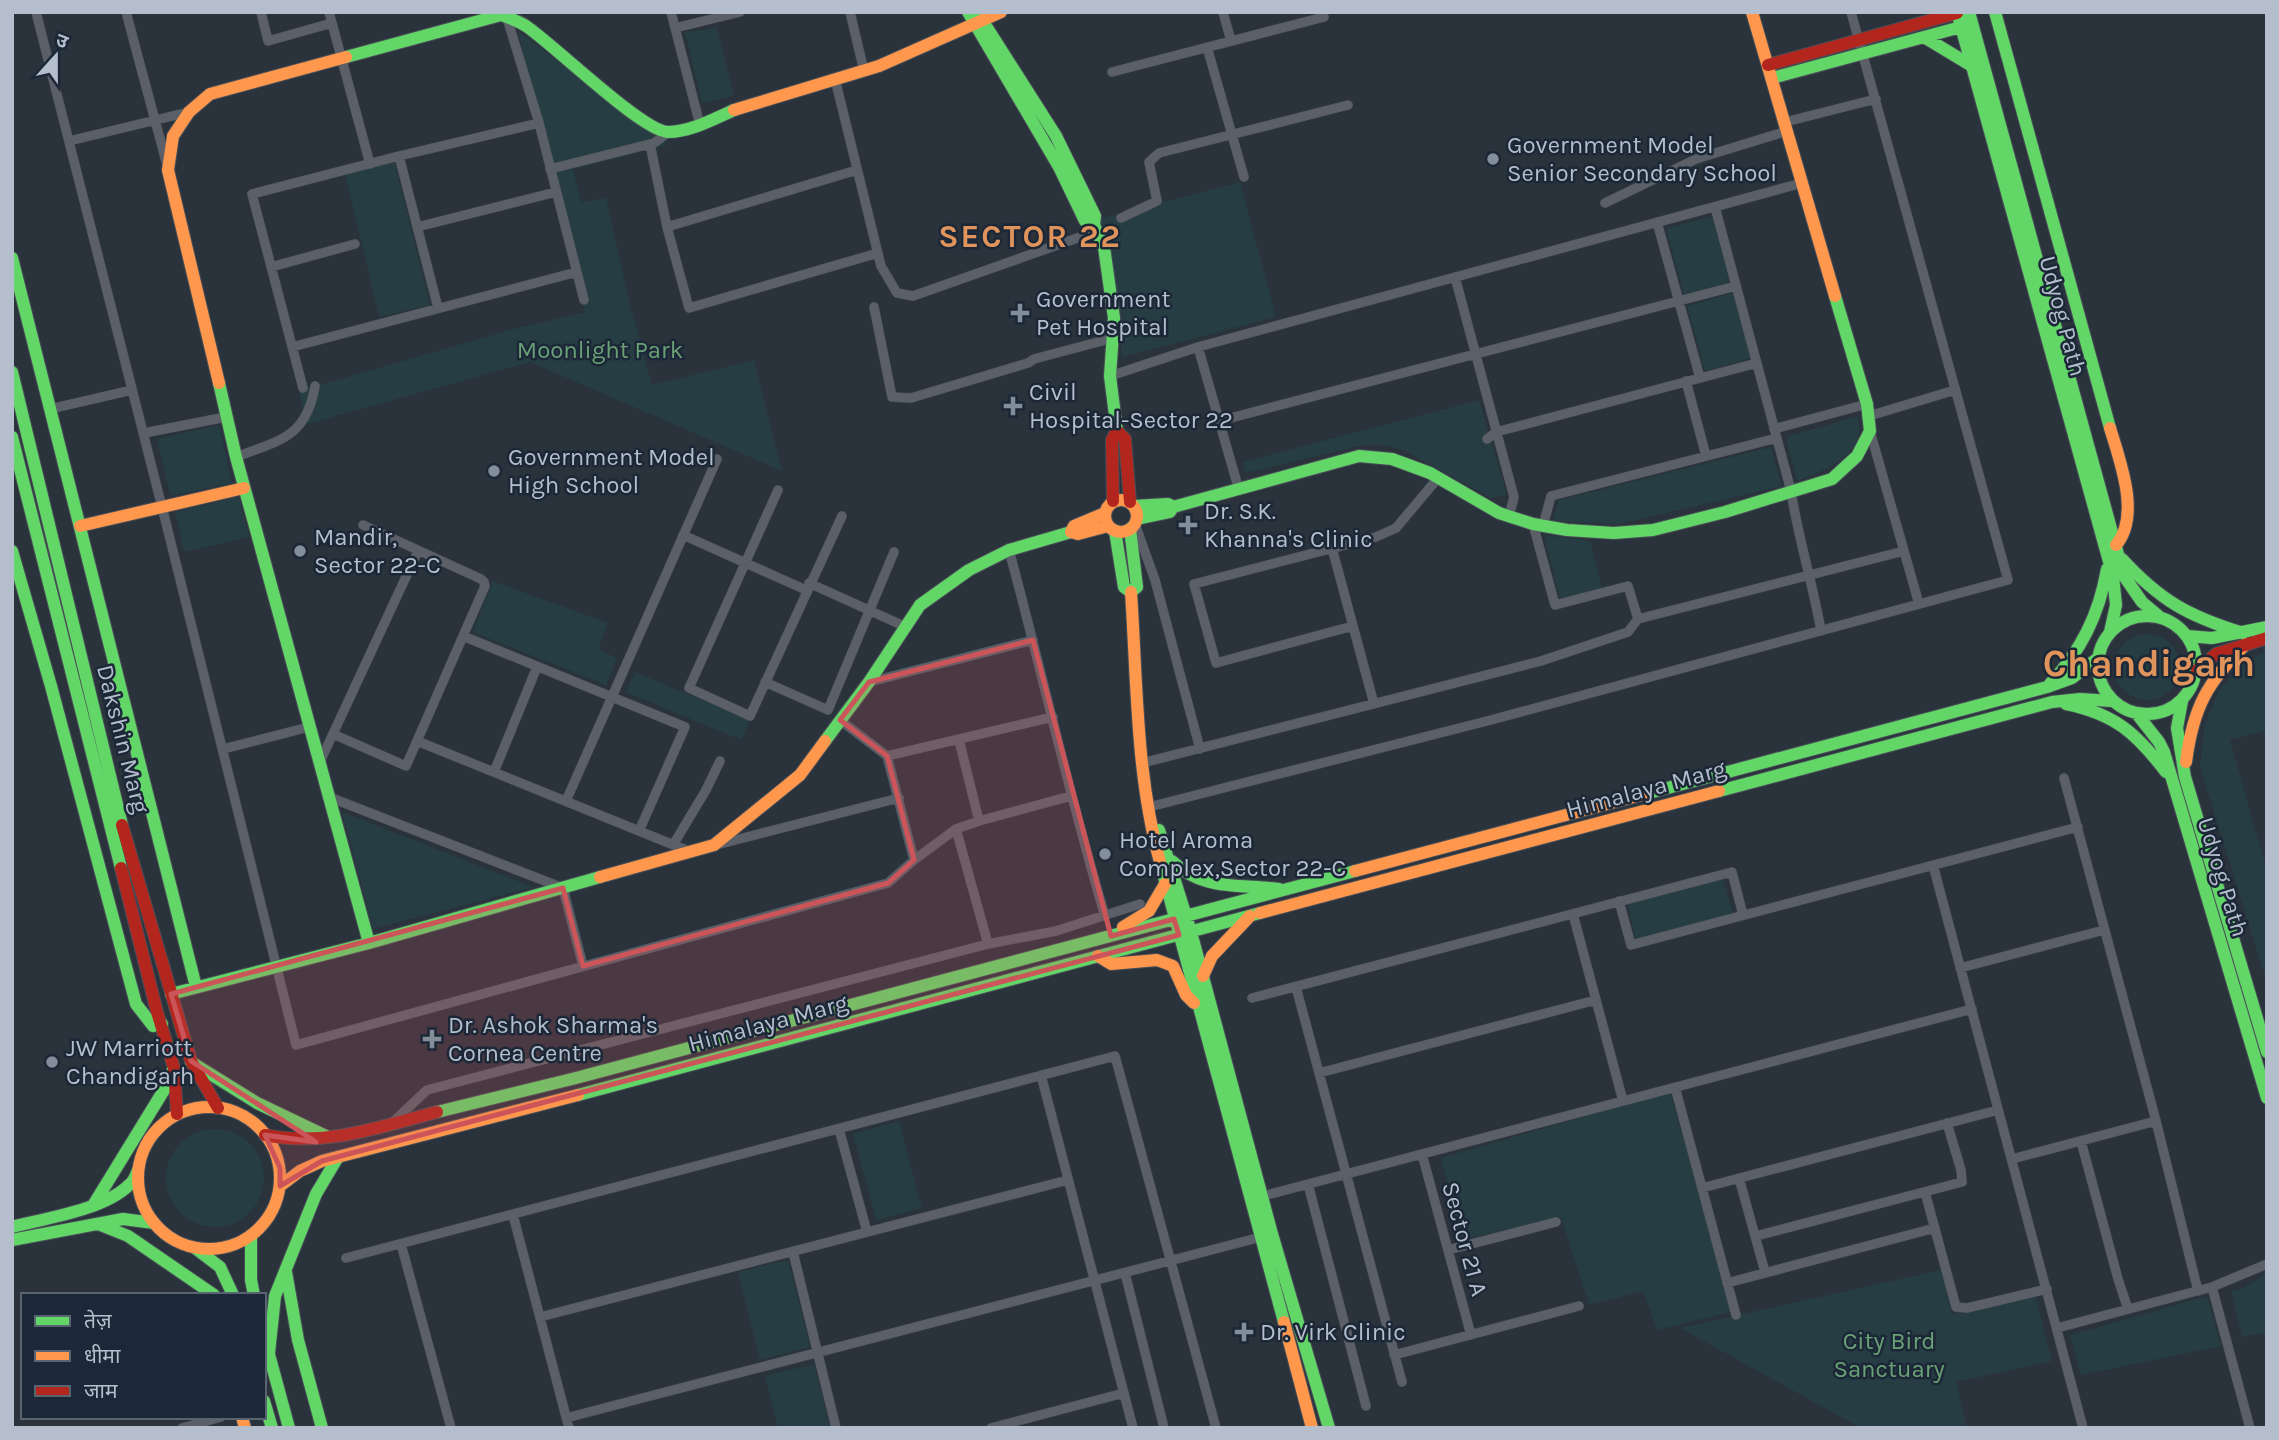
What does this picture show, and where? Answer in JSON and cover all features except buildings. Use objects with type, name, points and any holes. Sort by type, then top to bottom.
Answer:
[{"type":"main road","points":[[968,12],[978,20],[1059,167],[1085,221],[1095,228],[1104,247],[1114,318],[1110,376],[1117,431],[1112,440],[1113,501],[1105,513],[1074,526],[1071,532]]},
{"type":"main road","points":[[369,943],[244,488],[168,170],[173,136],[189,112],[210,94],[341,58],[469,18],[501,15],[524,24],[657,130],[669,132],[700,125],[741,107],[879,66],[1001,12]]},
{"type":"main road","points":[[1768,65],[1922,18],[1957,12]]},
{"type":"main road","name":"Udyog Path","points":[[1957,12],[2114,553],[2124,576],[2142,602],[2161,618]]},
{"type":"main road","name":"Udyog Path","points":[[1969,12],[2114,553],[2116,606],[2110,632]]},
{"type":"main road","points":[[1994,12],[2123,472],[2127,515],[2098,613],[2068,666],[2047,687]]},
{"type":"main road","points":[[1133,516],[1170,512],[1173,507],[1359,456],[1392,459],[1438,478],[1499,513],[1538,525],[1614,533],[1653,530],[1725,512],[1832,479],[1857,456],[1870,431],[1868,410],[1768,65],[1756,13]]},
{"type":"main road","points":[[1772,78],[1961,27]]},
{"type":"main road","points":[[1924,37],[1972,66]]},
{"type":"main road","points":[[12,258],[196,987]]},
{"type":"main road","name":"Dakshin Marg","points":[[12,372],[116,805],[191,1061],[218,1108]]},
{"type":"main road","points":[[1117,431],[1125,439],[1133,516],[1137,587],[1131,592]]},
{"type":"main road","name":"Dakshin Marg","points":[[12,437],[111,832],[174,1068],[177,1114]]},
{"type":"main road","points":[[80,526],[244,488]]},
{"type":"main road","points":[[1113,501],[1122,499],[1133,516]]},
{"type":"main road","points":[[1105,513],[1124,587],[1131,592]]},
{"type":"main road","points":[[172,994],[369,943],[714,845],[800,775],[869,682],[920,605],[969,570],[1009,550],[1071,532],[1078,534],[1111,529],[1126,532],[1133,516]]},
{"type":"main road","points":[[12,551],[136,1004],[153,1026],[162,1024]]},
{"type":"main road","points":[[2114,553],[2165,602],[2245,638]]},
{"type":"main road","points":[[1131,592],[1142,763],[1150,825],[1165,884],[1180,917]]},
{"type":"main road","points":[[2140,616],[2161,618],[2177,626],[2187,636],[2196,659],[2197,670],[2182,701],[2154,715],[2137,714],[2112,701],[2104,690],[2097,668],[2098,658],[2110,632],[2126,620],[2140,616]]},
{"type":"main road","points":[[2197,670],[2216,654],[2267,626]]},
{"type":"main road","points":[[2187,636],[2267,638]]},
{"type":"main road","points":[[2052,702],[2109,715],[2131,730],[2178,778],[2200,709],[2215,676],[2245,638]]},
{"type":"main road","name":"Himalaya Marg","points":[[265,1135],[299,1140],[333,1138],[576,1078],[2047,687],[2072,678],[2098,658]]},
{"type":"main road","name":"Himalaya Marg","points":[[280,1186],[300,1171],[322,1161],[2052,702],[2080,699],[2112,701]]},
{"type":"main road","name":"Udyog Path","points":[[2182,701],[2177,728],[2178,778],[2267,1098]]},
{"type":"main road","name":"Udyog Path","points":[[2137,714],[2159,741],[2178,778],[2267,1052]]},
{"type":"main road","points":[[1149,807],[1166,852],[1185,933],[1203,976],[1312,1428]]},
{"type":"main road","points":[[1166,852],[1179,869],[1204,881],[1226,886],[1259,886],[1286,890]]},
{"type":"main road","points":[[1105,938],[1147,914],[1158,900],[1165,884]]},
{"type":"main road","points":[[1203,976],[1212,956],[1250,916]]},
{"type":"main road","points":[[1185,933],[1199,1008],[1257,1197]]},
{"type":"main road","points":[[1098,956],[1111,964],[1157,960],[1173,966],[1186,995],[1199,1008]]},
{"type":"main road","points":[[191,1061],[258,1105],[296,1125],[333,1138]]},
{"type":"main road","points":[[94,1205],[164,1090],[174,1068]]},
{"type":"main road","points":[[12,1240],[123,1219],[154,1223],[179,1242],[194,1247],[214,1249],[233,1245],[251,1236],[265,1222],[275,1205],[280,1186],[279,1168],[275,1150],[265,1135],[252,1122],[236,1112],[218,1108],[204,1107],[177,1114],[163,1124],[151,1137],[143,1152],[139,1169],[139,1188],[144,1206],[154,1223]]},
{"type":"main road","points":[[269,1353],[275,1296],[316,1195],[338,1157]]},
{"type":"main road","points":[[12,1227],[94,1205],[119,1193],[132,1183],[139,1169]]},
{"type":"main road","points":[[98,1224],[128,1236],[211,1293]]},
{"type":"main road","points":[[251,1236],[254,1293]]},
{"type":"main road","points":[[1267,1236],[1329,1428]]},
{"type":"main road","points":[[194,1247],[220,1267],[232,1293]]},
{"type":"main road","points":[[285,1269],[298,1340],[322,1428]]},
{"type":"main road","points":[[266,1343],[289,1428]]},
{"type":"main road","points":[[266,1408],[272,1428]]},
{"type":"street","points":[[36,12],[296,1045],[888,883],[956,829],[1071,796]]},
{"type":"street","points":[[126,12],[168,170]]},
{"type":"street","points":[[261,12],[268,41],[332,23]]},
{"type":"street","points":[[329,12],[370,164]]},
{"type":"street","points":[[671,12],[700,125]]},
{"type":"street","points":[[674,28],[740,12]]},
{"type":"street","points":[[850,12],[864,71]]},
{"type":"street","points":[[1223,12],[1231,41]]},
{"type":"street","points":[[1149,807],[1491,720],[2008,580],[1851,12]]},
{"type":"street","points":[[1111,72],[1324,17]]},
{"type":"street","points":[[508,18],[539,123],[584,300]]},
{"type":"street","points":[[1207,47],[1244,177]]},
{"type":"street","points":[[835,79],[881,266],[897,293],[913,296],[1095,228]]},
{"type":"street","points":[[1605,203],[1696,159],[1876,99]]},
{"type":"street","points":[[1121,218],[1157,201],[1149,162],[1159,153],[1348,105]]},
{"type":"street","points":[[69,141],[189,112]]},
{"type":"street","points":[[303,388],[252,194],[539,123]]},
{"type":"street","points":[[550,169],[650,144],[659,141],[669,132]]},
{"type":"street","points":[[650,144],[667,227],[689,308],[878,253]]},
{"type":"street","points":[[399,156],[438,308]]},
{"type":"street","points":[[667,227],[857,170]]},
{"type":"street","points":[[1110,376],[1198,347],[1802,183]]},
{"type":"street","points":[[417,227],[556,192]]},
{"type":"street","points":[[1715,207],[1791,491],[1796,525],[1811,575],[1821,631]]},
{"type":"street","points":[[1657,222],[1700,378]]},
{"type":"street","points":[[271,267],[355,244]]},
{"type":"street","points":[[292,347],[576,272]]},
{"type":"street","points":[[1455,277],[1514,497],[1509,516]]},
{"type":"street","points":[[1219,421],[1736,286]]},
{"type":"street","points":[[874,307],[892,397],[911,398],[1034,359],[1113,338]]},
{"type":"street","points":[[1198,347],[1239,490]]},
{"type":"street","points":[[1487,439],[1496,432],[1757,363]]},
{"type":"street","points":[[1686,382],[1706,456]]},
{"type":"street","points":[[236,457],[288,436],[303,422],[312,405],[315,386]]},
{"type":"street","points":[[50,409],[132,390]]},
{"type":"street","points":[[1638,619],[1628,586],[1555,606],[1538,525],[1551,496],[1706,456],[1776,433],[1955,390]]},
{"type":"street","points":[[144,433],[226,418]]},
{"type":"street","points":[[1870,431],[1919,604]]},
{"type":"street","points":[[566,801],[717,459]]},
{"type":"street","points":[[1353,626],[1216,663],[1194,584],[1376,537],[1396,528],[1438,478]]},
{"type":"street","points":[[778,489],[689,688],[750,716],[842,516]]},
{"type":"street","points":[[1133,516],[1155,580],[1200,749]]},
{"type":"street","points":[[333,734],[406,766],[485,586],[484,582],[363,525]]},
{"type":"street","points":[[683,535],[906,627]]},
{"type":"street","points":[[1332,548],[1374,704]]},
{"type":"street","points":[[1009,550],[1071,796],[1105,916]]},
{"type":"street","points":[[319,764],[418,551]]},
{"type":"street","points":[[1142,763],[1541,661],[1628,632],[1638,619],[1904,551]]},
{"type":"street","points":[[765,682],[828,710],[894,552]]},
{"type":"street","points":[[463,636],[685,727],[639,831]]},
{"type":"street","points":[[869,682],[1033,640]]},
{"type":"street","points":[[495,772],[537,667]]},
{"type":"street","points":[[887,756],[1053,717]]},
{"type":"street","points":[[841,720],[887,756],[914,860]]},
{"type":"street","points":[[223,749],[309,727]]},
{"type":"street","points":[[959,740],[979,821]]},
{"type":"street","points":[[417,741],[691,852]]},
{"type":"street","points":[[673,845],[720,761]]},
{"type":"street","points":[[2064,778],[2156,1121],[2198,1291]]},
{"type":"street","points":[[329,797],[563,888],[583,966]]},
{"type":"street","points":[[714,845],[899,798]]},
{"type":"street","points":[[1619,901],[1631,945],[2078,827]]},
{"type":"street","points":[[956,829],[988,944]]},
{"type":"street","points":[[1934,865],[2083,1428]]},
{"type":"street","points":[[1252,998],[1731,872],[1743,915]]},
{"type":"street","points":[[392,1123],[427,1090],[988,944],[1063,929],[1140,904]]},
{"type":"street","points":[[1573,914],[1623,1101]]},
{"type":"street","points":[[1063,929],[1067,948]]},
{"type":"street","points":[[1960,968],[2104,930]]},
{"type":"street","points":[[1296,987],[1402,1382]]},
{"type":"street","points":[[1319,1073],[1596,1000]]},
{"type":"street","points":[[1257,1197],[1972,1009]]},
{"type":"street","points":[[346,1258],[1115,1055],[1216,1428]]},
{"type":"street","points":[[1041,1075],[1133,1428]]},
{"type":"street","points":[[1675,1087],[1736,1315]]},
{"type":"street","points":[[1702,1188],[1998,1110]]},
{"type":"street","points":[[2012,1159],[2156,1121]]},
{"type":"street","points":[[1756,1236],[1962,1182],[1947,1124]]},
{"type":"street","points":[[839,1129],[867,1232]]},
{"type":"street","points":[[2081,1141],[2128,1309]]},
{"type":"street","name":"Sector 21 A","points":[[1422,1154],[1471,1335]]},
{"type":"street","points":[[1739,1178],[1765,1272]]},
{"type":"street","points":[[540,1317],[1068,1180]]},
{"type":"street","points":[[1308,1184],[1366,1406]]},
{"type":"street","points":[[1925,1192],[1956,1307],[1968,1308],[2047,1289]]},
{"type":"street","points":[[513,1215],[569,1428]]},
{"type":"street","points":[[1448,1251],[1556,1222]]},
{"type":"street","points":[[1727,1283],[1936,1228]]},
{"type":"street","points":[[566,1418],[1267,1236]]},
{"type":"street","points":[[401,1244],[451,1428]]},
{"type":"street","points":[[793,1252],[836,1428]]},
{"type":"street","points":[[2057,1328],[2212,1287],[2267,1264]]},
{"type":"street","points":[[1125,1273],[1164,1428]]},
{"type":"street","points":[[2212,1287],[2250,1428]]},
{"type":"street","points":[[1394,1355],[1579,1306]]},
{"type":"street","points":[[991,1428],[1124,1393]]},
{"type":"street","points":[[182,1428],[214,1419]]},
{"type":"highlighted area","points":[[1033,640],[1111,936],[1174,919],[1179,935],[322,1161],[280,1186],[280,1168],[265,1135],[316,1142],[191,1061],[171,994],[563,888],[583,966],[888,883],[914,860],[887,756],[840,720],[869,682]]},
{"type":"green space","points":[[717,28],[734,96],[702,103],[685,32]]},
{"type":"green space","name":"Moonlight Park","points":[[518,31],[668,145],[573,169],[581,202],[606,198],[629,301],[652,385],[754,360],[782,471],[530,362],[307,424],[299,391],[510,330],[585,312]]},
{"type":"green space","points":[[394,160],[430,305],[379,317],[345,173]]},
{"type":"green space","points":[[1240,182],[1276,317],[1122,357],[1115,287],[1099,219]]},
{"type":"green space","points":[[1712,216],[1730,282],[1684,295],[1666,229]]},
{"type":"green space","points":[[1733,293],[1751,358],[1705,371],[1687,306]]},
{"type":"green space","points":[[1479,400],[1507,495],[1491,498],[1405,451],[1385,445],[1364,445],[1245,473],[1242,462]]},
{"type":"green space","points":[[1858,416],[1859,433],[1851,451],[1834,464],[1797,481],[1786,437]]},
{"type":"green space","points":[[219,425],[232,483],[170,496],[157,439]]},
{"type":"green space","points":[[1771,447],[1782,486],[1619,524],[1553,521],[1559,500]]},
{"type":"green space","points":[[239,497],[249,537],[184,552],[175,512]]},
{"type":"green space","points":[[1544,535],[1590,541],[1602,589],[1560,599]]},
{"type":"green space","points":[[493,581],[608,623],[598,649],[617,658],[606,685],[473,632]]},
{"type":"green space","points":[[2147,634],[2160,637],[2170,644],[2177,654],[2180,667],[2177,680],[2170,690],[2160,697],[2147,700],[2134,697],[2124,690],[2117,680],[2114,667],[2117,654],[2124,644],[2134,637]]},
{"type":"green space","points":[[2267,650],[2267,730],[2230,740],[2267,871],[2267,983],[2200,767],[2205,723],[2219,690],[2240,667]]},
{"type":"green space","points":[[635,672],[750,720],[741,740],[626,692]]},
{"type":"green space","points":[[342,812],[533,887],[373,929]]},
{"type":"green space","points":[[1723,878],[1733,914],[1636,939],[1627,903]]},
{"type":"green space","points":[[1670,1092],[1734,1311],[1657,1330],[1643,1291],[1589,1305],[1561,1217],[1461,1240],[1441,1158]]},
{"type":"green space","points":[[899,1121],[922,1208],[876,1220],[853,1134]]},
{"type":"green space","points":[[215,1129],[234,1132],[250,1143],[261,1159],[264,1178],[261,1197],[250,1213],[234,1224],[215,1227],[196,1224],[180,1213],[169,1197],[166,1178],[169,1159],[180,1143],[196,1132]]},
{"type":"green space","points":[[788,1260],[810,1347],[760,1360],[738,1272]]},
{"type":"green space","name":"City Bird Sanctuary","points":[[1941,1270],[1952,1314],[2035,1294],[2052,1361],[1956,1382],[1967,1428],[1861,1428],[1680,1328]]},
{"type":"green space","points":[[2267,1274],[2267,1332],[2242,1337],[2231,1291],[2241,1289]]},
{"type":"green space","points":[[2207,1296],[2221,1346],[2081,1375],[2070,1335]]},
{"type":"green space","points":[[814,1364],[830,1428],[778,1428],[765,1376]]},
{"type":"traffic: fast","points":[[968,12],[1059,167],[1085,221],[1094,225]]},
{"type":"traffic: fast","points":[[977,12],[1056,136],[1095,216],[1094,225],[1104,247],[1114,318],[1110,376],[1117,431]]},
{"type":"traffic: fast","points":[[1957,12],[2113,576],[2116,605],[2110,632]]},
{"type":"traffic: fast","points":[[1969,12],[2124,576],[2142,602],[2161,618]]},
{"type":"traffic: fast","points":[[1995,12],[2110,428]]},
{"type":"traffic: fast","points":[[346,57],[501,15],[526,26],[619,103],[656,128],[668,132],[685,130],[734,110]]},
{"type":"traffic: fast","points":[[1772,78],[1961,27]]},
{"type":"traffic: fast","points":[[1924,37],[1972,66]]},
{"type":"traffic: fast","points":[[12,258],[196,987]]},
{"type":"traffic: fast","points":[[1173,507],[1359,456],[1392,459],[1430,473],[1499,513],[1533,524],[1567,530],[1614,533],[1653,530],[1725,512],[1832,479],[1857,456],[1870,431],[1867,404],[1835,296]]},
{"type":"traffic: fast","points":[[12,372],[122,825]]},
{"type":"traffic: fast","points":[[219,383],[236,457],[369,943]]},
{"type":"traffic: fast","points":[[12,437],[121,868]]},
{"type":"traffic: fast","points":[[1134,506],[1168,504],[1173,507],[1170,512],[1137,519]]},
{"type":"traffic: fast","points":[[1115,531],[1124,587],[1131,592],[1137,587],[1130,529]]},
{"type":"traffic: fast","points":[[825,741],[869,682],[920,605],[969,570],[1009,550],[1071,532]]},
{"type":"traffic: fast","points":[[12,551],[136,1004],[153,1026],[162,1024]]},
{"type":"traffic: fast","points":[[2122,559],[2150,586],[2176,605],[2206,620],[2243,633]]},
{"type":"traffic: fast","points":[[2049,685],[2087,632],[2099,602],[2107,569]]},
{"type":"traffic: fast","points":[[2147,616],[2166,619],[2182,630],[2193,646],[2196,665],[2193,684],[2182,700],[2166,711],[2147,714],[2128,711],[2112,700],[2101,684],[2098,665],[2101,646],[2112,630],[2128,619],[2147,616]]},
{"type":"traffic: fast","points":[[2187,636],[2212,638],[2267,627]]},
{"type":"traffic: fast","points":[[1645,794],[2047,687],[2072,678],[2098,658]]},
{"type":"traffic: fast","points":[[1719,791],[2052,702],[2080,699],[2112,701]]},
{"type":"traffic: fast","points":[[2182,701],[2177,728],[2185,777],[2267,1052]]},
{"type":"traffic: fast","points":[[2066,704],[2098,713],[2123,727],[2145,746],[2166,772]]},
{"type":"traffic: fast","points":[[2137,714],[2164,752],[2267,1098]]},
{"type":"traffic: fast","points":[[1159,830],[1191,932],[1272,1234],[1329,1428]]},
{"type":"traffic: fast","points":[[1172,861],[1184,871],[1209,882],[1279,889]]},
{"type":"traffic: fast","points":[[1160,862],[1284,1322]]},
{"type":"traffic: fast","points":[[437,1112],[576,1078],[1355,871]]},
{"type":"traffic: fast","points":[[171,994],[369,943],[600,877]]},
{"type":"traffic: fast","points":[[578,1095],[1260,913]]},
{"type":"traffic: fast","points":[[191,1062],[257,1103],[328,1137]]},
{"type":"traffic: fast","points":[[94,1204],[164,1090],[174,1068]]},
{"type":"traffic: fast","points":[[269,1353],[275,1296],[316,1194],[338,1157]]},
{"type":"traffic: fast","points":[[12,1227],[91,1207],[119,1193],[131,1183],[138,1170]]},
{"type":"traffic: fast","points":[[12,1240],[123,1219],[154,1223]]},
{"type":"traffic: fast","points":[[98,1224],[128,1236],[211,1293]]},
{"type":"traffic: fast","points":[[251,1236],[254,1293]]},
{"type":"traffic: fast","points":[[195,1248],[220,1267],[232,1293]]},
{"type":"traffic: fast","points":[[286,1272],[298,1340],[322,1428]]},
{"type":"traffic: fast","points":[[267,1347],[289,1428]]},
{"type":"traffic: fast","points":[[266,1408],[272,1428]]},
{"type":"traffic: slow","points":[[734,110],[879,66],[1001,12]]},
{"type":"traffic: slow","points":[[1752,12],[1835,296]]},
{"type":"traffic: slow","points":[[219,383],[168,170],[173,136],[189,112],[210,94],[346,57]]},
{"type":"traffic: slow","points":[[2110,428],[2123,472],[2128,504],[2123,533],[2116,545]]},
{"type":"traffic: slow","points":[[80,526],[244,488]]},
{"type":"traffic: slow","points":[[1121,500],[1133,504],[1137,516],[1133,528],[1121,532],[1109,528],[1105,516],[1109,504],[1121,500]]},
{"type":"traffic: slow","points":[[1105,513],[1074,526],[1071,532],[1078,534],[1108,526]]},
{"type":"traffic: slow","points":[[1131,592],[1142,762],[1160,862]]},
{"type":"traffic: slow","points":[[2186,762],[2193,726],[2204,697],[2221,671],[2246,644]]},
{"type":"traffic: slow","points":[[600,877],[714,845],[800,775],[825,741]]},
{"type":"traffic: slow","points":[[1260,913],[1719,791]]},
{"type":"traffic: slow","points":[[1355,871],[1645,794]]},
{"type":"traffic: slow","points":[[1123,927],[1149,911],[1165,884]]},
{"type":"traffic: slow","points":[[1203,976],[1212,956],[1250,916]]},
{"type":"traffic: slow","points":[[1098,956],[1111,964],[1157,960],[1173,966],[1186,995],[1194,1003]]},
{"type":"traffic: slow","points":[[280,1186],[300,1171],[322,1161],[578,1095]]},
{"type":"traffic: slow","points":[[209,1107],[236,1113],[259,1128],[274,1151],[280,1178],[274,1205],[259,1228],[236,1243],[209,1249],[182,1243],[159,1228],[144,1205],[138,1178],[144,1151],[159,1128],[182,1113],[209,1107]]},
{"type":"traffic: slow","points":[[1284,1322],[1312,1428]]},
{"type":"traffic: slow","points":[[243,1419],[245,1428]]},
{"type":"traffic: jam","points":[[1768,65],[1957,13]]},
{"type":"traffic: jam","points":[[1113,501],[1112,440],[1117,431],[1125,439],[1130,502]]},
{"type":"traffic: jam","points":[[2197,670],[2216,654],[2267,638]]},
{"type":"traffic: jam","points":[[122,825],[191,1061],[218,1108]]},
{"type":"traffic: jam","points":[[121,868],[174,1068],[177,1114]]},
{"type":"traffic: jam","points":[[265,1135],[309,1139],[331,1137],[437,1112]]},
{"type":"place","name":"Government Model Senior Secondary School","points":[[1493,159]]},
{"type":"place","name":"Government Pet Hospital","points":[[1020,313]]},
{"type":"place","name":"Civil Hospital-Sector 22","points":[[1013,406]]},
{"type":"place","name":"Government Model High School","points":[[494,471]]},
{"type":"place","name":"Dr. S.K. Khanna's Clinic","points":[[1188,525]]},
{"type":"place","name":"Mandir, Sector 22-C","points":[[300,551]]},
{"type":"place","name":"Hotel Aroma Complex,Sector 22-C","points":[[1105,854]]},
{"type":"place","name":"Dr. Ashok Sharma's Cornea Centre","points":[[432,1039]]},
{"type":"place","name":"JW Marriott Chandigarh","points":[[52,1062]]},
{"type":"place","name":"Dr. Virk Clinic","points":[[1244,1332]]},
{"type":"district","name":"SECTOR 22","points":[[1030,236]]},
{"type":"district","name":"Chandigarh","points":[[2149,663]]}]
